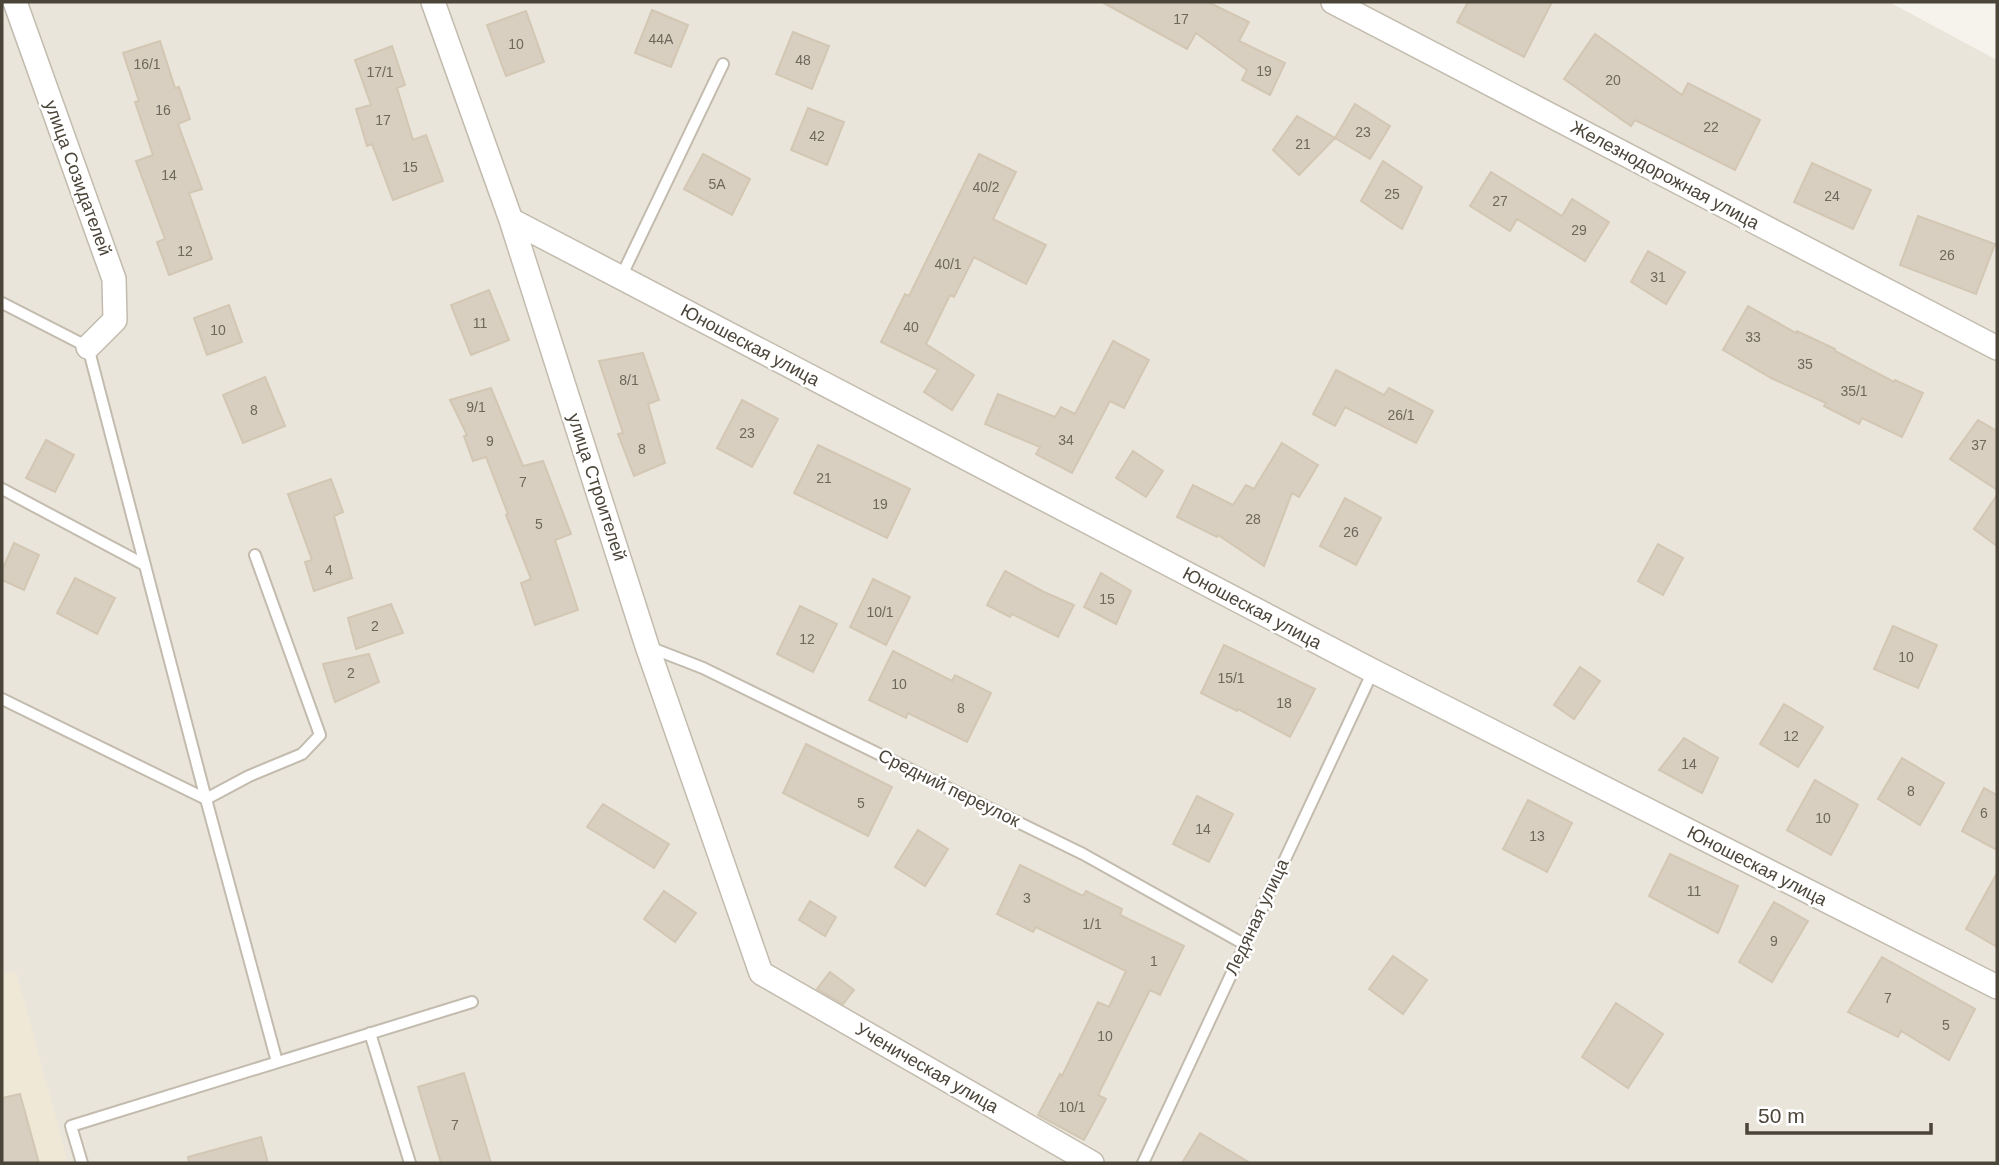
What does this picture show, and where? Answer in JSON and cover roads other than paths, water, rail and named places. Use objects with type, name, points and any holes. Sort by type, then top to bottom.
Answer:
[{"type":"street","name":"улица Созидателей","points":[[15,2],[114,279],[115,320],[88,347]]},
{"type":"street","name":"улица Строителей","points":[[433,2],[511,219],[648,646],[761,973]]},
{"type":"street","name":"Железнодорожная улица","points":[[1334,2],[1997,348]]},
{"type":"street","name":"Юношеская улица","points":[[511,219],[1373,671],[1997,987]]},
{"type":"street","name":"Ученическая улица","points":[[761,973],[1092,1163]]},
{"type":"lane","points":[[621,277],[723,64]]},
{"type":"lane","points":[[2,303],[88,347],[277,1062]]},
{"type":"lane","points":[[2,489],[145,565]]},
{"type":"lane","points":[[206,799],[249,776],[302,754],[320,735],[255,555]]},
{"type":"lane","name":"Средний переулок","points":[[648,646],[703,668],[1071,848],[1244,944]]},
{"type":"lane","name":"Ледяная улица","points":[[1143,1163],[1373,671]]},
{"type":"lane","points":[[2,699],[206,799]]},
{"type":"lane","points":[[82,1163],[71,1126],[472,1002]]},
{"type":"lane","points":[[370,1033],[410,1163]]}]
